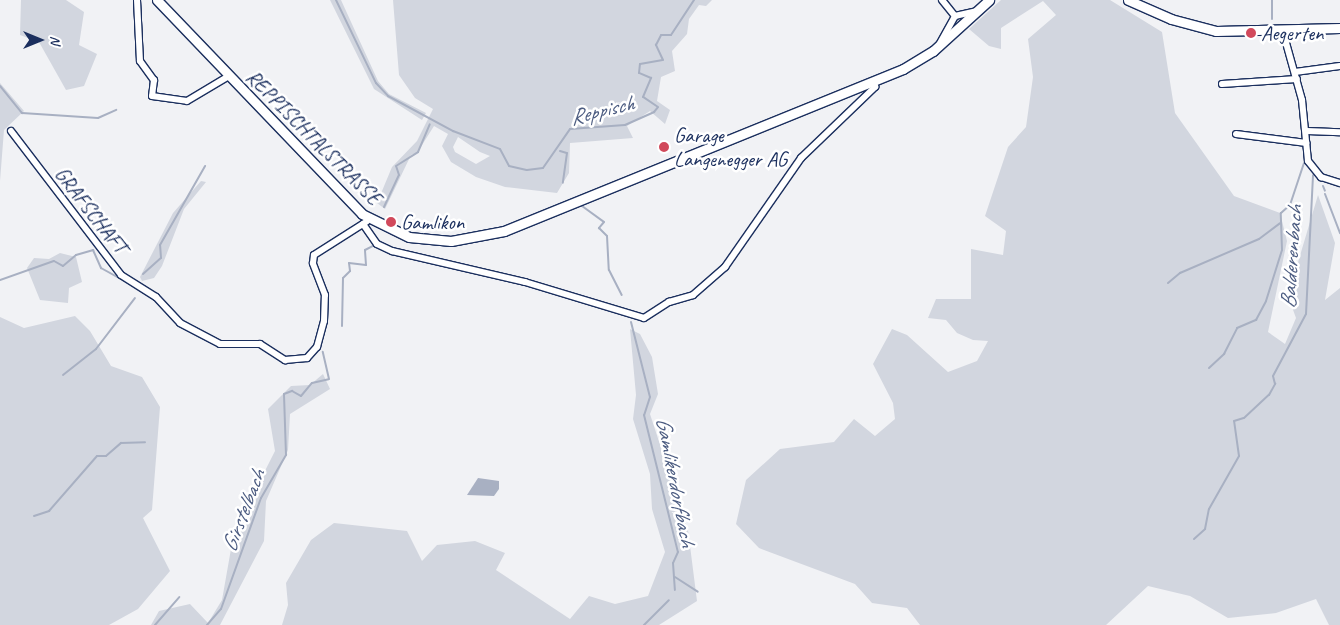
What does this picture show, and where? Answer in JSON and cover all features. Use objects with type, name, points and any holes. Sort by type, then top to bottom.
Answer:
[{"type":"main road","name":"REPPISCHTALSTRASSE","points":[[156,0],[367,222],[423,240],[487,236],[874,81],[939,46],[990,0]]},
{"type":"main road","points":[[1128,0],[1208,29],[1283,32],[1340,28]]},
{"type":"street","points":[[137,0],[140,61],[154,80],[152,96],[187,101],[229,76]]},
{"type":"street","points":[[942,0],[955,16]]},
{"type":"street","points":[[939,46],[955,16],[978,10]]},
{"type":"street","points":[[1283,32],[1297,79],[1307,131],[1306,143],[1315,172],[1340,183]]},
{"type":"street","points":[[1295,72],[1340,66]]},
{"type":"street","points":[[1222,84],[1297,79]]},
{"type":"street","points":[[367,222],[377,244],[392,251],[525,282],[644,318],[669,302],[693,295],[725,267],[802,158],[875,87],[874,81]]},
{"type":"street","name":"GRAFSCHAFT","points":[[11,131],[97,248],[121,275],[156,297],[180,323],[220,344],[260,344],[285,360],[307,358],[317,347],[324,321],[324,295],[313,264],[314,255],[367,222]]},
{"type":"street","points":[[1307,131],[1340,132]]},
{"type":"street","points":[[1236,134],[1306,143]]},
{"type":"shaded area","points":[[21,0],[66,0],[84,12],[79,45],[97,54],[84,86],[66,90],[39,42],[20,35]]},
{"type":"shaded area","points":[[330,0],[341,0],[378,81],[389,94],[426,113],[422,120],[374,89]]},
{"type":"shaded area","points":[[393,0],[712,0],[706,6],[699,5],[689,19],[687,34],[672,51],[675,71],[661,77],[657,101],[670,110],[665,124],[650,111],[627,126],[633,138],[570,143],[569,173],[557,193],[505,187],[476,177],[451,162],[442,146],[448,134],[434,126],[417,153],[411,155],[385,209],[377,203],[392,167],[417,141],[433,109],[415,98],[399,75]],"holes":[[[458,137],[480,152],[490,156],[476,164],[455,152],[453,147]]]},
{"type":"shaded area","points":[[1001,0],[1110,0],[1162,32],[1175,113],[1234,196],[1280,213],[1287,241],[1268,332],[1285,344],[1296,318],[1288,296],[1318,195],[1335,243],[1325,300],[1340,288],[1340,625],[1329,625],[1316,599],[1276,613],[1228,618],[1190,596],[1148,586],[1106,625],[920,625],[907,608],[872,603],[855,584],[759,548],[736,524],[746,480],[780,449],[834,442],[854,419],[875,436],[895,419],[893,403],[873,364],[892,329],[907,335],[948,372],[977,361],[988,341],[973,340],[957,333],[946,320],[928,318],[936,299],[971,299],[971,249],[1003,255],[1006,231],[985,216],[1008,147],[1026,127],[1033,77],[1028,39],[1056,15],[1043,1],[1001,28],[1001,49],[989,46],[969,29]]},
{"type":"shaded area","points":[[0,83],[24,111],[4,130],[0,181]]},
{"type":"shaded area","points":[[201,181],[206,182],[184,209],[162,266],[154,278],[142,281],[140,277],[173,213]]},
{"type":"shaded area","points":[[60,253],[76,257],[82,282],[69,288],[68,303],[40,300],[27,268],[34,258],[49,259]]},
{"type":"shaded area","points":[[75,316],[90,331],[111,366],[142,377],[160,407],[152,510],[143,518],[170,571],[138,609],[109,625],[0,625],[0,317],[24,328]]},
{"type":"shaded area","points":[[630,329],[640,334],[652,357],[658,394],[650,414],[688,530],[697,601],[659,625],[282,625],[288,605],[286,583],[311,540],[334,523],[407,531],[422,561],[437,545],[475,541],[505,553],[496,570],[570,619],[589,596],[615,604],[648,596],[665,552],[652,509],[650,474],[633,419],[636,395]]},
{"type":"shaded area","points":[[323,374],[330,389],[290,414],[288,450],[266,501],[264,541],[220,625],[151,625],[159,611],[190,604],[208,623],[222,600],[234,532],[275,451],[268,409],[291,386],[310,385]]},
{"type":"water","points":[[478,478],[499,481],[499,489],[494,496],[467,495]]},
{"type":"waterway","name":"Reppisch","points":[[336,0],[376,83],[388,96],[453,131],[500,149],[509,166],[527,170],[543,168],[570,129],[625,125],[654,112],[658,107],[643,97],[651,78],[639,73],[640,64],[663,60],[656,45],[661,35],[671,35],[694,0]]},
{"type":"waterway","points":[[1272,0],[1272,19]]},
{"type":"waterway","points":[[0,86],[22,113],[98,118],[116,110]]},
{"type":"waterway","name":"Girstelbach","points":[[384,207],[399,175],[396,166],[418,152],[430,124]]},
{"type":"waterway","name":"Gamlikerdorfbach","points":[[560,151],[567,153],[563,183]]},
{"type":"waterway","points":[[1209,368],[1224,354],[1237,328],[1256,320],[1266,301],[1282,250],[1281,213],[1290,205],[1304,163]]},
{"type":"waterway","points":[[143,274],[161,258],[160,245],[205,166]]},
{"type":"waterway","name":"Balderenbach","points":[[1194,539],[1205,529],[1209,509],[1239,456],[1234,421],[1244,418],[1269,395],[1275,384],[1273,376],[1306,314],[1313,175]]},
{"type":"waterway","points":[[1323,186],[1325,191]]},
{"type":"waterway","points":[[1325,194],[1340,233]]},
{"type":"waterway","name":"Gamlikerdorfbach","points":[[582,206],[604,222],[599,228],[607,236],[609,270],[622,295]]},
{"type":"waterway","points":[[1168,283],[1180,273],[1259,239],[1280,223]]},
{"type":"waterway","name":"Girstelbach","points":[[342,326],[343,278],[350,271],[349,263],[366,265],[365,250],[373,246]]},
{"type":"waterway","points":[[0,280],[54,261],[63,266],[76,255],[93,250],[101,268],[133,286]]},
{"type":"waterway","points":[[63,375],[96,349],[135,298]]},
{"type":"waterway","name":"Gamlikerdorfbach","points":[[631,322],[650,397],[644,415],[678,552],[673,563],[675,590]]},
{"type":"waterway","name":"Girstelbach","points":[[207,625],[221,609],[261,498],[286,455],[284,394],[292,391],[301,396],[312,383],[329,379],[323,352]]},
{"type":"waterway","points":[[34,516],[49,511],[97,456],[106,456],[121,443],[145,442]]},
{"type":"waterway","points":[[675,577],[698,592]]},
{"type":"waterway","points":[[155,625],[179,597]]},
{"type":"waterway","name":"Gamlikerdorfbach","points":[[644,625],[669,600]]},
{"type":"place","name":"Aegerten","points":[[1251,33]]},
{"type":"place","name":"Garage Langenegger AG","points":[[664,147]]},
{"type":"place","name":"Gamlikon","points":[[391,222]]}]
